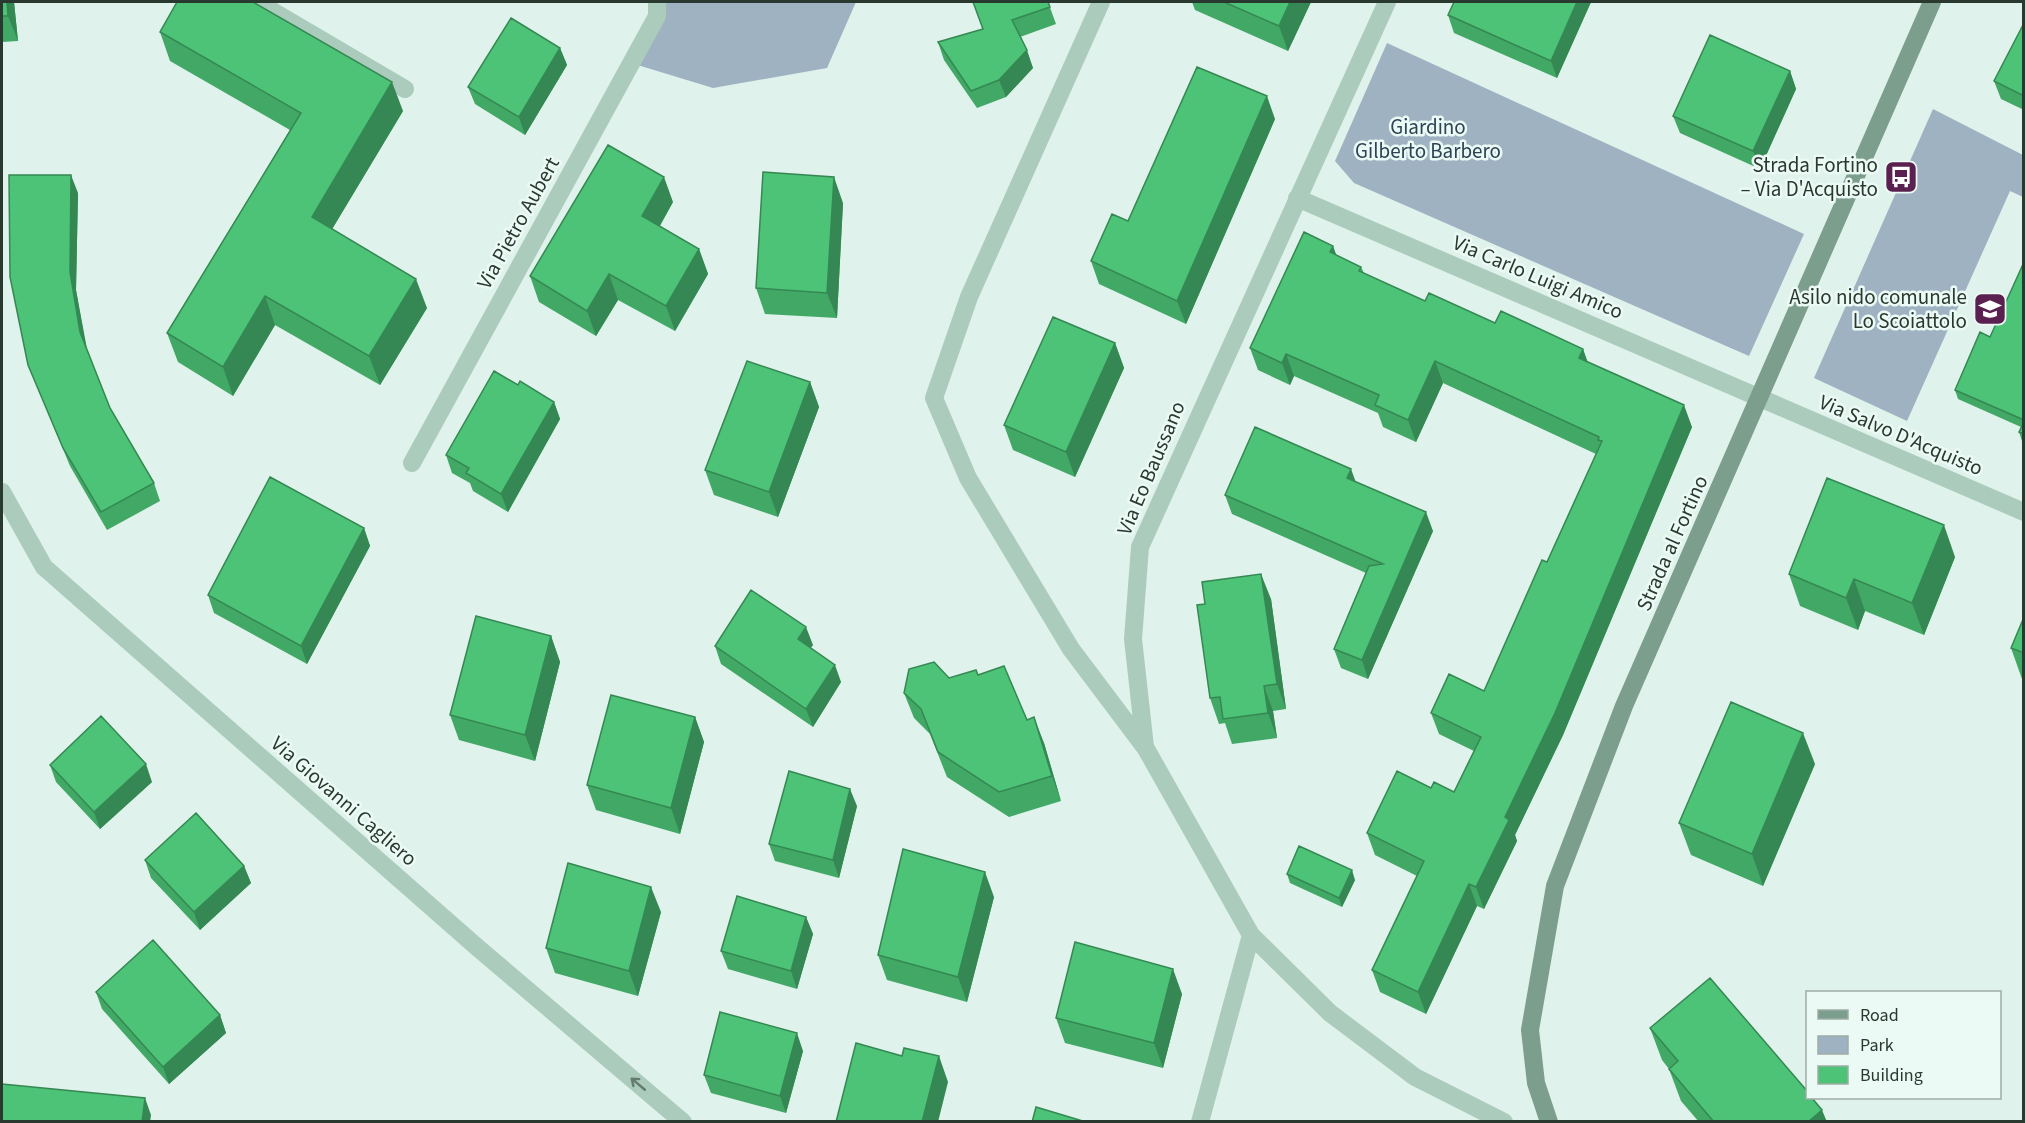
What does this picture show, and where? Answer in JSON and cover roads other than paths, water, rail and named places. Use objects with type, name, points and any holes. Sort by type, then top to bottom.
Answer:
[{"type":"street","points":[[256,2],[405,89]]},
{"type":"street","name":"Via Pietro Aubert","points":[[412,463],[657,16],[657,2]]},
{"type":"street","points":[[1101,2],[969,297],[934,398],[968,478],[1059,629],[1145,747]]},
{"type":"street","name":"Via Eo Baussano","points":[[1386,2],[1140,547],[1133,639],[1145,747],[1251,935],[1330,1013],[1415,1077],[1504,1122]]},
{"type":"street","name":"Strada al Fortino","points":[[1549,1122],[1536,1083],[1530,1030],[1555,886],[1624,706],[1761,398],[1932,2]]},
{"type":"street","name":"Via Carlo Luigi Amico","points":[[1297,198],[1761,398]]},
{"type":"street","name":"Via Salvo D'Acquisto","points":[[1761,398],[2024,512]]},
{"type":"street","name":"Via Giovanni Cagliero","points":[[2,492],[44,567],[478,948],[683,1122]]},
{"type":"street","points":[[1200,1122],[1251,935]]},
{"type":"place","name":"Strada Fortino – Via D'Acquisto","points":[[1901,177]]},
{"type":"place","name":"Asilo nido comunale Lo Scoiattolo","points":[[1990,309]]},
{"type":"park label","name":"Giardino Gilberto Barbero","points":[[1428,139]]}]
